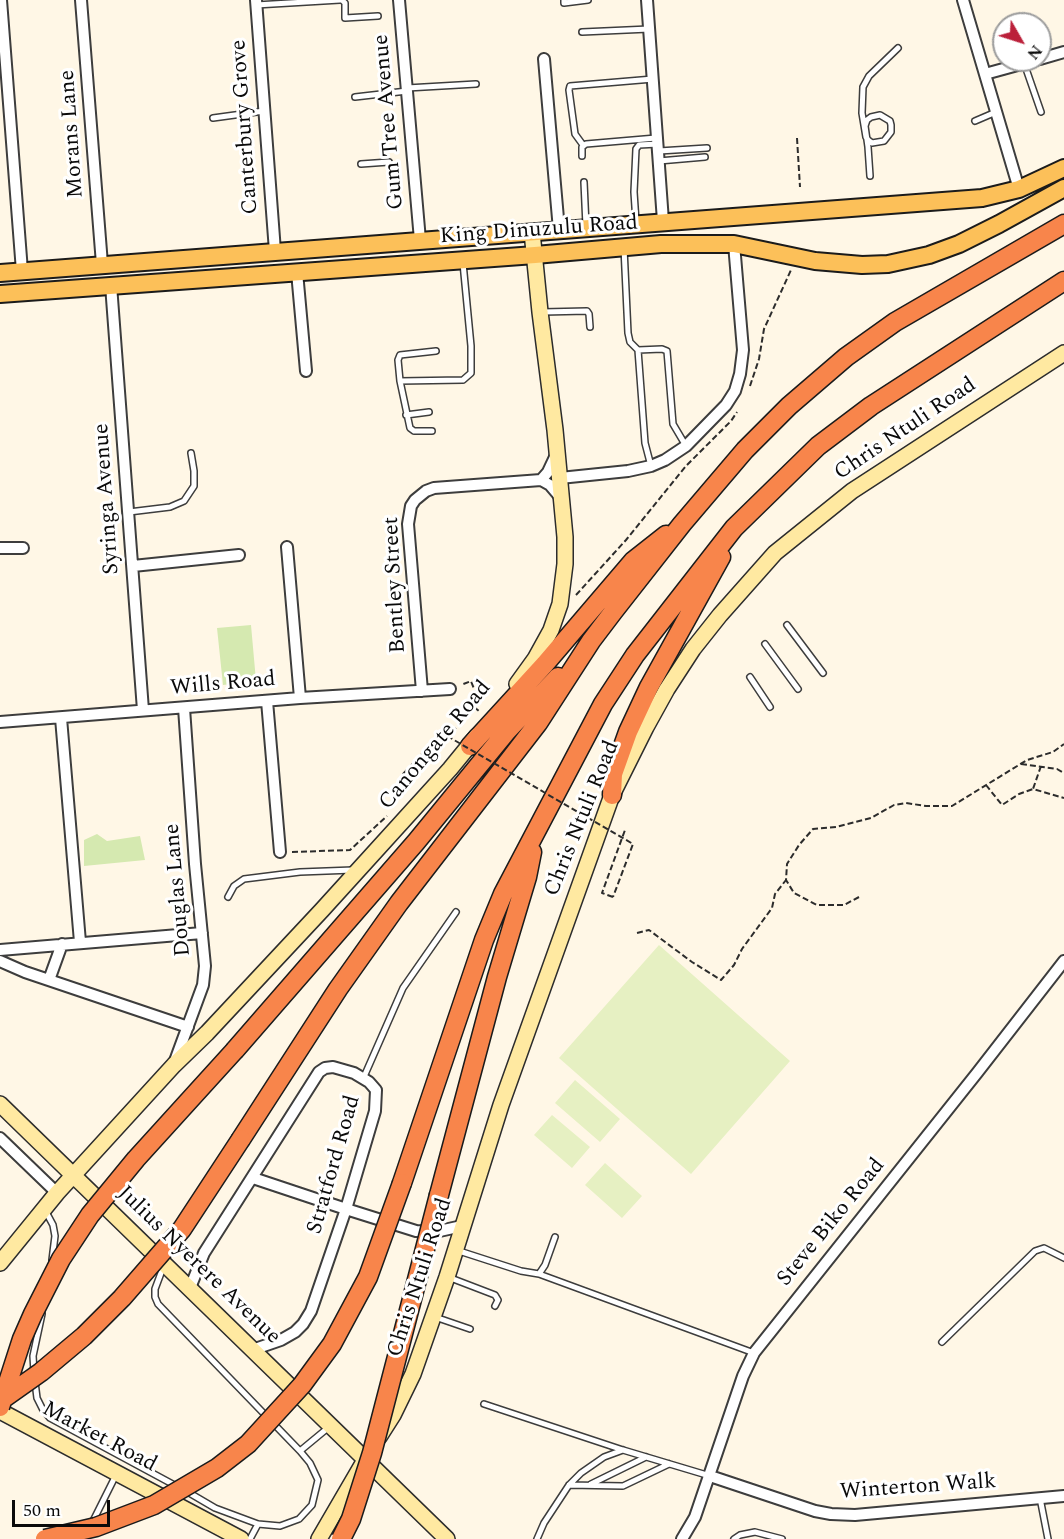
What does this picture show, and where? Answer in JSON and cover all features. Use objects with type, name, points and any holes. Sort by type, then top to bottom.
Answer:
[{"type":"highway","points":[[0,1401],[41,1372],[84,1336],[122,1298],[182,1229],[338,989],[399,903],[538,723],[591,641],[682,524],[745,450],[789,406],[846,357],[895,322],[1064,224]]},
{"type":"highway","points":[[45,1539],[96,1527],[154,1505],[217,1468],[248,1444],[302,1385],[332,1344],[368,1276],[484,940],[503,894],[603,704],[634,655],[734,528],[818,446],[871,406],[1064,281]]},
{"type":"highway","points":[[461,745],[545,664],[633,561],[652,544],[682,524]]},
{"type":"highway","points":[[612,795],[613,774],[628,732],[649,687],[717,565],[734,528]]},
{"type":"highway","points":[[0,1409],[16,1355],[46,1285],[90,1215],[136,1159],[235,1050],[416,842],[507,731],[591,641]]},
{"type":"highway","points":[[340,1539],[351,1519],[372,1453],[497,977],[527,877],[534,838]]},
{"type":"main road","name":"King Dinuzulu Road","points":[[0,273],[982,198],[1019,189],[1064,168]]},
{"type":"main road","name":"King Dinuzulu Road","points":[[0,294],[624,247],[715,243],[734,244],[839,264],[888,264],[907,261],[958,244],[1064,188]]},
{"type":"main road","name":"Canongate Road","points":[[0,1263],[57,1193],[358,870],[461,745],[531,665],[551,630],[560,604],[565,564],[560,478],[532,232]]},
{"type":"main road","name":"Chris Ntuli Road","points":[[319,1539],[404,1395],[434,1316],[501,1105],[612,795],[646,728],[693,649],[775,553],[852,491],[1064,353]]},
{"type":"main road","name":"Julius Nyerere Avenue","points":[[0,1104],[447,1539]]},
{"type":"main road","name":"Market Road","points":[[0,1409],[241,1539]]},
{"type":"street","points":[[1,0],[22,271]]},
{"type":"street","name":"Morans Lane","points":[[81,0],[102,264]]},
{"type":"street","name":"Gum Tree Avenue","points":[[399,0],[420,240]]},
{"type":"street","points":[[647,0],[663,221]]},
{"type":"street","points":[[963,0],[1019,189]]},
{"type":"street","name":"Canterbury Grove","points":[[256,2],[275,251]]},
{"type":"street","points":[[544,59],[560,230]]},
{"type":"street","points":[[985,74],[992,72]]},
{"type":"street","points":[[560,478],[628,471],[665,460],[686,446],[726,405],[735,391],[743,350],[734,244]]},
{"type":"street","points":[[297,272],[306,371]]},
{"type":"street","name":"Syringa Avenue","points":[[111,285],[143,710]]},
{"type":"street","points":[[557,453],[541,480],[550,485],[561,498]]},
{"type":"street","name":"Bentley Street","points":[[422,691],[408,524],[411,506],[420,494],[434,488],[541,480]]},
{"type":"street","points":[[0,548],[23,548]]},
{"type":"street","points":[[287,548],[300,698]]},
{"type":"street","points":[[133,566],[239,555]]},
{"type":"street","name":"Wills Road","points":[[0,722],[300,698],[450,689]]},
{"type":"street","points":[[267,701],[280,852]]},
{"type":"street","name":"Douglas Lane","points":[[174,1065],[203,985],[205,966],[184,708]]},
{"type":"street","points":[[61,718],[80,942]]},
{"type":"street","points":[[0,950],[202,933]]},
{"type":"street","points":[[50,980],[62,944]]},
{"type":"street","points":[[0,961],[188,1027]]},
{"type":"street","name":"Steve Biko Road","points":[[682,1539],[695,1517],[743,1376],[754,1353],[1064,961]]},
{"type":"street","name":"Stratford Road","points":[[190,1288],[204,1253],[319,1071],[333,1067],[354,1073],[369,1082],[376,1090],[375,1111],[346,1209],[308,1318],[299,1328],[281,1340],[252,1350]]},
{"type":"street","points":[[0,1138],[57,1193]]},
{"type":"street","points":[[253,1178],[416,1231],[435,1232],[462,1226]]},
{"type":"street","name":"Winterton Walk","points":[[710,1476],[831,1515],[855,1515],[1064,1496]]},
{"type":"lane","points":[[256,2],[341,0],[345,3],[345,18],[378,16]]},
{"type":"lane","points":[[564,0],[564,3],[588,0]]},
{"type":"lane","points":[[582,32],[649,29]]},
{"type":"lane","points":[[870,176],[868,147],[867,137],[865,126],[867,120],[880,115],[890,121],[891,125],[891,132],[884,141],[872,143],[868,140],[866,137],[862,113],[863,87],[869,76],[898,48]]},
{"type":"lane","points":[[1027,72],[1041,112]]},
{"type":"lane","points":[[582,156],[583,145],[574,134],[570,86],[653,79]]},
{"type":"lane","points":[[355,97],[476,84]]},
{"type":"lane","points":[[213,118],[264,111]]},
{"type":"lane","points":[[975,121],[996,112]]},
{"type":"lane","points":[[583,145],[707,148]]},
{"type":"lane","points":[[636,224],[634,192],[636,149],[639,145],[705,157]]},
{"type":"lane","points":[[361,164],[389,162]]},
{"type":"lane","points":[[584,182],[586,228]]},
{"type":"lane","points":[[624,247],[628,333],[630,342],[638,350],[645,443],[651,466]]},
{"type":"lane","points":[[400,381],[463,380],[471,373],[471,346],[463,259]]},
{"type":"lane","points":[[540,312],[587,311],[590,314],[590,327]]},
{"type":"lane","points":[[638,350],[662,349],[667,351],[673,424],[686,446]]},
{"type":"lane","points":[[432,431],[414,431],[410,428],[398,360],[400,355],[436,351]]},
{"type":"lane","points":[[406,415],[429,412]]},
{"type":"lane","points":[[129,512],[170,507],[184,501],[194,486],[191,453]]},
{"type":"lane","points":[[787,625],[823,673]]},
{"type":"lane","points":[[765,644],[798,689]]},
{"type":"lane","points":[[750,677],[770,707]]},
{"type":"lane","points":[[228,897],[234,886],[244,879],[300,872],[358,870]]},
{"type":"lane","points":[[363,1078],[403,988],[456,912]]},
{"type":"lane","points":[[45,1208],[53,1225],[54,1251],[33,1356],[37,1398],[43,1410],[50,1418],[152,1472],[215,1509],[258,1524],[280,1526],[299,1519],[312,1504],[318,1479],[310,1463],[158,1304],[155,1289],[165,1264]]},
{"type":"lane","points":[[539,1274],[545,1265],[555,1237]]},
{"type":"lane","points":[[942,1342],[1035,1251],[1044,1248],[1064,1258]]},
{"type":"lane","points":[[455,1250],[521,1271],[539,1274],[754,1353]]},
{"type":"lane","points":[[447,1277],[495,1295],[498,1300],[495,1306]]},
{"type":"lane","points":[[434,1316],[470,1329]]},
{"type":"lane","points":[[484,1404],[710,1476]]},
{"type":"lane","points":[[300,1451],[330,1426]]},
{"type":"lane","points":[[537,1539],[544,1523],[569,1485],[591,1464],[623,1450]]},
{"type":"lane","points":[[588,1486],[646,1457]]},
{"type":"lane","points":[[569,1485],[624,1486],[669,1464]]},
{"type":"lane","points":[[83,1539],[117,1473]]},
{"type":"lane","points":[[1040,1498],[1047,1539]]},
{"type":"lane","points":[[250,1539],[258,1524]]},
{"type":"lane","points":[[734,1539],[740,1535],[755,1532],[782,1539]]},
{"type":"path","points":[[796,138],[800,187]]},
{"type":"path","points":[[450,689],[471,681],[476,694],[474,707],[453,730],[447,738],[440,746],[409,780],[403,774],[442,733],[448,737],[469,748],[633,844],[613,897],[602,893],[625,830]]},
{"type":"path","points":[[474,707],[483,715]]},
{"type":"path","points":[[637,933],[649,930],[721,980],[735,965],[742,949],[772,908],[775,894],[786,880],[787,864],[813,829],[836,827],[871,818],[894,805],[906,803],[952,806],[1027,760],[1053,752],[1064,744]]},
{"type":"path","points":[[1020,764],[1057,768],[1064,773]]},
{"type":"path","points":[[1033,789],[1041,766]]},
{"type":"path","points":[[986,785],[1002,805],[1018,794],[1033,789],[1064,798]]},
{"type":"path","points":[[280,852],[350,850],[390,813]]},
{"type":"path","points":[[786,880],[794,893],[817,905],[843,905],[859,897]]},
{"type":"green space","points":[[251,625],[256,681],[223,685],[217,628]]},
{"type":"green space","points":[[97,834],[107,841],[140,836],[145,860],[84,866],[84,840]]},
{"type":"green space","points":[[659,945],[790,1061],[691,1174],[559,1058]]},
{"type":"green space","points":[[575,1080],[620,1119],[600,1142],[555,1103]]},
{"type":"green space","points":[[552,1115],[590,1147],[572,1168],[534,1135]]},
{"type":"green space","points":[[605,1163],[642,1196],[622,1218],[585,1185]]}]
